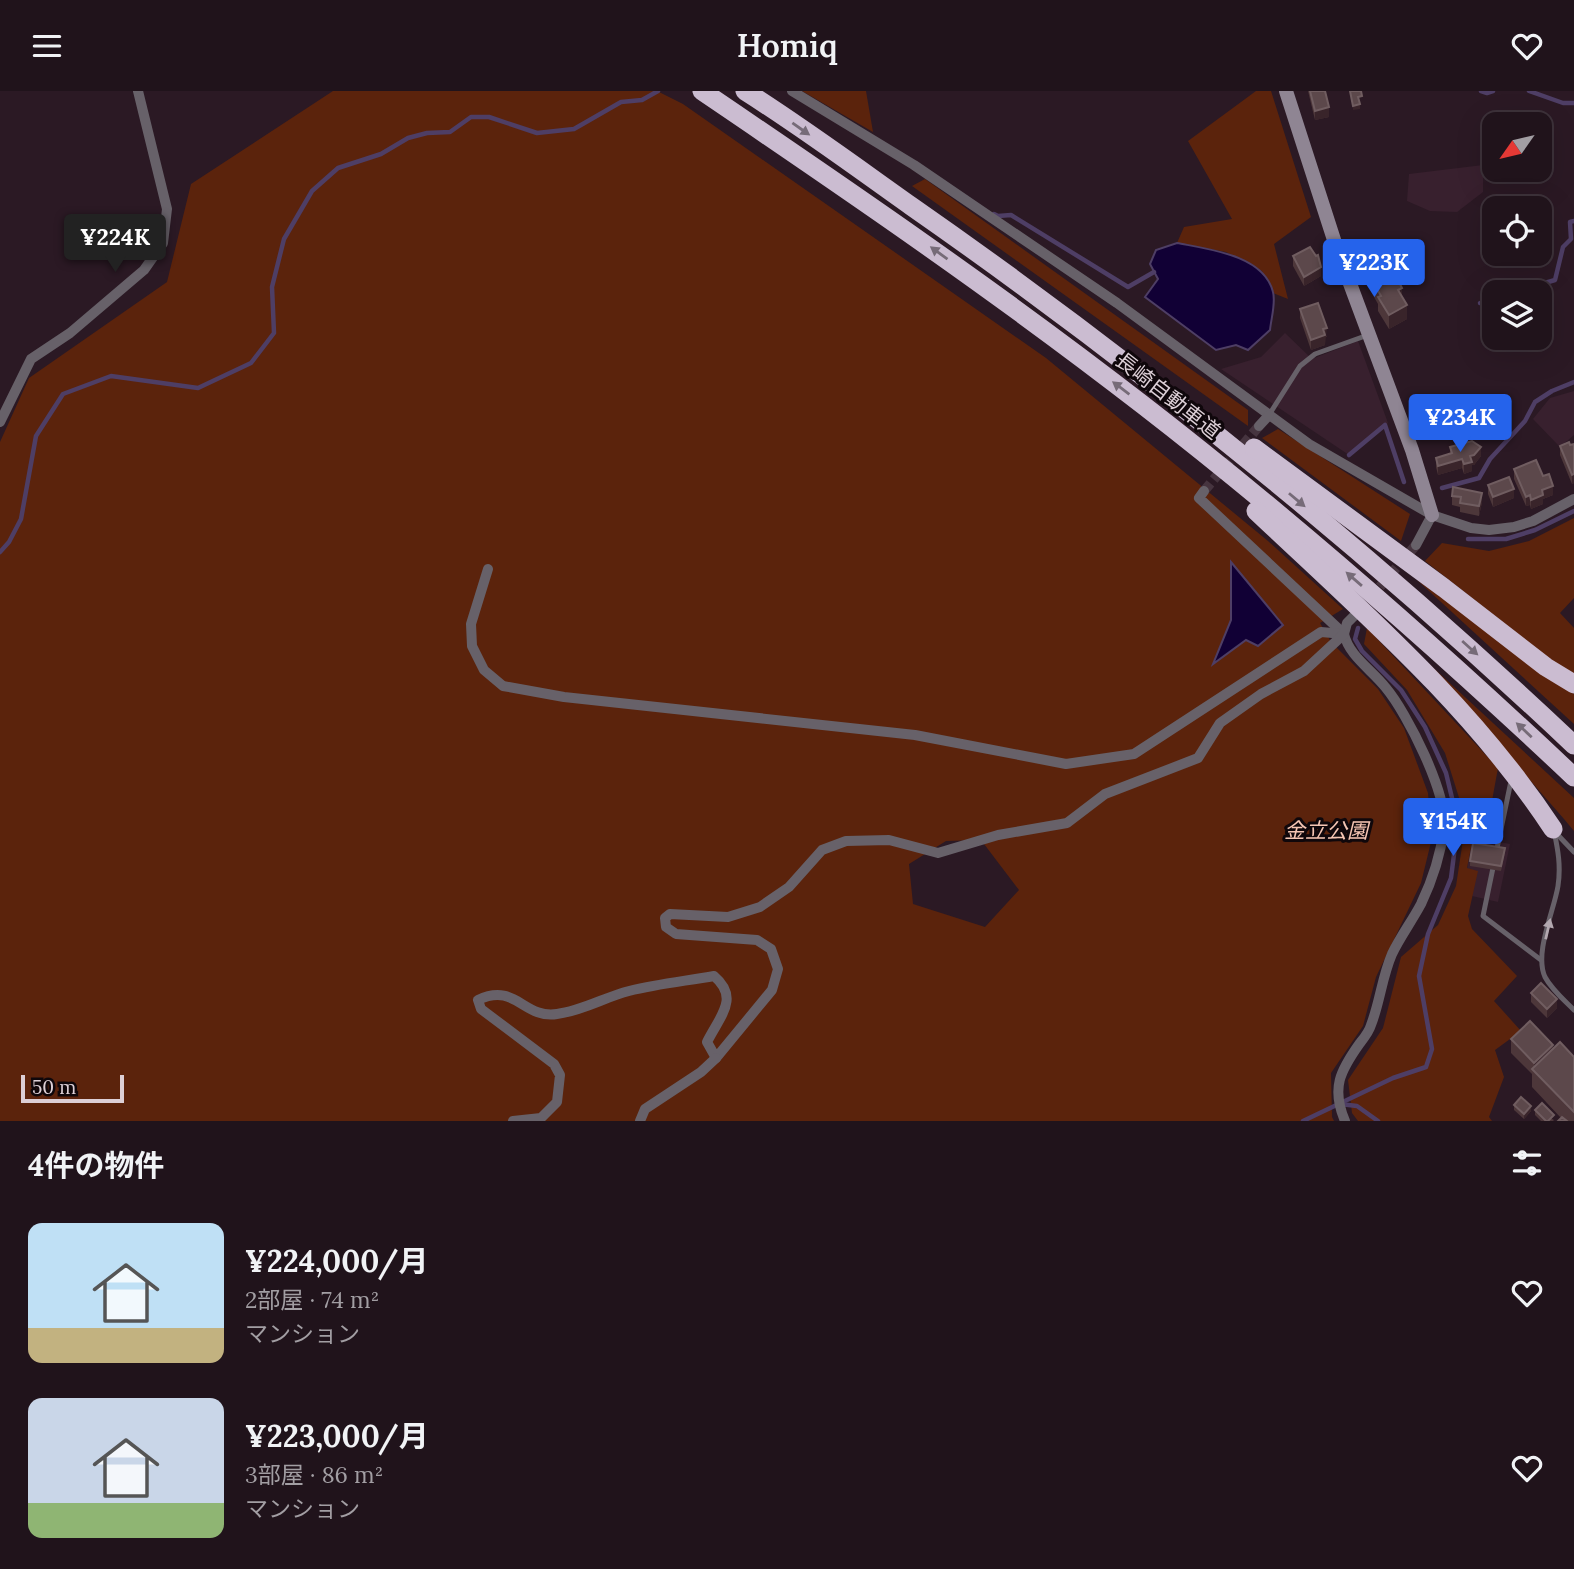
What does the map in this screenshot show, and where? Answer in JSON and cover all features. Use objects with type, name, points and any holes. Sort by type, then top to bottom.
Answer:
[{"type":"highway","name":"長崎自動車道","points":[[702,91],[923,241],[1144,405],[1362,585],[1501,708],[1574,777]]},
{"type":"highway","name":"長崎自動車道","points":[[745,91],[1014,277],[1245,456],[1428,611],[1574,745]]},
{"type":"highway","points":[[1014,277],[1310,488],[1546,667],[1574,684]]},
{"type":"highway","points":[[1144,405],[1424,669],[1512,773],[1553,829]]},
{"type":"street","points":[[0,422],[32,359],[70,333],[144,270],[163,243],[167,209],[138,91]]},
{"type":"street","points":[[792,91],[914,165],[1083,279],[1309,444],[1432,515],[1471,528],[1489,530],[1514,527],[1574,499]]},
{"type":"street","points":[[1286,91],[1336,246],[1412,450],[1432,515],[1416,545]]},
{"type":"street","points":[[1259,426],[1269,415]]},
{"type":"street","points":[[1204,491],[1199,498],[1344,634]]},
{"type":"street","points":[[488,569],[471,624],[472,646],[484,670],[503,686],[564,697],[915,735],[1066,764],[1134,754],[1321,632],[1344,634]]},
{"type":"street","points":[[1343,1118],[1338,1079],[1345,1064],[1371,1027],[1392,954],[1422,902],[1434,872],[1445,825],[1436,782],[1417,738],[1387,689],[1347,645],[1344,634],[1347,623],[1354,616]]},
{"type":"street","points":[[640,1121],[645,1109],[701,1072],[716,1058],[772,990],[778,969],[771,949],[757,940],[676,934],[666,927],[665,918],[670,914],[728,917],[760,907],[789,887],[822,851],[846,841],[889,840],[938,853],[998,835],[1067,823],[1105,795],[1198,758],[1220,723],[1261,694],[1304,671],[1344,634]]},
{"type":"street","points":[[513,1121],[541,1118],[557,1102],[560,1075],[554,1064],[481,1009],[478,1000],[491,994],[508,995],[533,1011],[556,1014],[628,991],[714,976],[725,986],[728,999],[707,1042],[716,1058]]},
{"type":"lane","points":[[1269,415],[1300,366],[1315,354],[1368,335]]},
{"type":"lane","points":[[1512,773],[1483,916],[1541,960]]},
{"type":"lane","points":[[1553,829],[1574,852]]},
{"type":"lane","points":[[1553,829],[1560,857],[1558,885],[1541,960],[1545,976],[1574,1010]]},
{"type":"shaded area","points":[[1482,165],[1483,192],[1457,212],[1430,211],[1407,201],[1409,174]]},
{"type":"shaded area","points":[[1177,243],[1233,256],[1259,270],[1268,280],[1274,296],[1270,330],[1248,350],[1236,345],[1216,350],[1145,297],[1158,279],[1150,264],[1156,250]]},
{"type":"shaded area","points":[[1285,333],[1312,359],[1358,341],[1388,423],[1349,455],[1221,369],[1261,357]]},
{"type":"shaded area","points":[[1574,391],[1574,435],[1560,447],[1533,419],[1550,398]]},
{"type":"shaded area","points":[[1231,562],[1283,625],[1258,646],[1246,640],[1213,664],[1231,620]]},
{"type":"shaded area","points":[[1473,837],[1510,844],[1498,902],[1472,896],[1477,871],[1467,869]]},
{"type":"green space","name":"金立公園","points":[[333,91],[657,91],[683,104],[1046,358],[1268,541],[1343,609],[1320,623],[1331,642],[1378,689],[1404,728],[1428,793],[1432,838],[1421,883],[1376,977],[1363,1026],[1331,1073],[1334,1121],[0,1121],[0,442],[29,378],[167,282],[191,184]],"holes":[[[981,840],[1019,890],[985,927],[913,904],[909,864],[946,841]]]},
{"type":"green space","points":[[802,91],[866,91],[873,132]]},
{"type":"green space","points":[[1256,91],[1271,91],[1311,217],[1274,244],[1288,299],[1273,293],[1262,271],[1226,252],[1177,243],[1184,227],[1232,219],[1188,141]]},
{"type":"green space","points":[[925,179],[1248,410],[1248,426],[912,186]]},
{"type":"green space","points":[[1278,429],[1410,514],[1401,541],[1262,438]]},
{"type":"green space","points":[[1574,518],[1574,598],[1560,613],[1574,628],[1574,678],[1425,561],[1442,543],[1489,551],[1529,541]]},
{"type":"green space","points":[[1417,580],[1574,694],[1574,724]]},
{"type":"green space","points":[[1367,628],[1498,768],[1485,839],[1473,837],[1467,868],[1478,871],[1468,916],[1472,929],[1517,976],[1494,1001],[1521,1031],[1495,1050],[1504,1077],[1489,1117],[1492,1121],[1358,1121],[1352,1113],[1348,1080],[1383,1028],[1401,957],[1438,925],[1456,886],[1466,820],[1445,753],[1407,690],[1364,644]]},
{"type":"green space","points":[[1427,662],[1574,798],[1574,831],[1564,819]]},
{"type":"building","points":[[1310,91],[1325,91],[1329,107],[1315,111]]},
{"type":"building","points":[[1350,91],[1361,91],[1362,96],[1358,97],[1360,104],[1353,106]]},
{"type":"building","points":[[1310,247],[1316,256],[1318,255],[1321,267],[1304,277],[1293,256]]},
{"type":"building","points":[[1390,260],[1401,280],[1399,282],[1402,288],[1398,290],[1407,305],[1389,315],[1370,276],[1379,272],[1376,267]]},
{"type":"building","points":[[1318,303],[1327,328],[1323,329],[1325,335],[1311,340],[1300,309]]},
{"type":"building","points":[[1472,441],[1481,447],[1470,456],[1472,462],[1464,464],[1462,459],[1438,466],[1436,458],[1452,453],[1450,447]]},
{"type":"building","points":[[1569,442],[1570,445],[1574,444],[1572,475],[1560,446]]},
{"type":"building","points":[[1536,460],[1543,476],[1549,474],[1553,486],[1542,490],[1543,495],[1531,500],[1530,495],[1526,497],[1514,469]]},
{"type":"building","points":[[1509,477],[1514,489],[1493,497],[1488,485]]},
{"type":"building","points":[[1453,487],[1482,493],[1479,506],[1460,503],[1461,497],[1452,496]]},
{"type":"building","points":[[1473,843],[1505,848],[1501,866],[1470,861]]},
{"type":"building","points":[[1541,983],[1557,999],[1547,1009],[1531,993]]},
{"type":"building","points":[[1530,1021],[1553,1045],[1534,1063],[1511,1039]]},
{"type":"building","points":[[1560,1042],[1574,1057],[1574,1112],[1532,1069]]},
{"type":"building","points":[[1521,1097],[1531,1106],[1524,1114],[1514,1105]]},
{"type":"building","points":[[1542,1103],[1554,1115],[1548,1121],[1535,1110]]},
{"type":"waterway","points":[[0,552],[9,542],[21,519],[36,436],[63,394],[111,376],[198,388],[251,363],[274,333],[272,287],[284,239],[312,191],[338,168],[381,154],[408,138],[427,133],[450,132],[471,117],[489,117],[537,133],[574,129],[621,102],[642,100],[658,91]]},
{"type":"waterway","points":[[1481,91],[1493,91]]},
{"type":"waterway","points":[[1529,91],[1563,103],[1574,103]]},
{"type":"waterway","points":[[994,214],[1011,215],[1128,287],[1154,272]]},
{"type":"waterway","points":[[1552,281],[1555,280],[1563,247],[1571,239],[1570,222],[1574,221]]},
{"type":"waterway","points":[[1442,488],[1479,478],[1490,459],[1525,421],[1535,402],[1574,382]]},
{"type":"waterway","points":[[1349,455],[1385,425],[1404,482]]},
{"type":"waterway","points":[[1468,539],[1506,539],[1535,530],[1574,511]]},
{"type":"waterway","points":[[1303,1121],[1393,1078],[1426,1067],[1432,1049],[1419,976],[1428,934],[1451,878],[1458,823],[1446,773],[1425,727],[1401,690],[1362,651],[1355,639],[1358,628]]},
{"type":"waterway","points":[[1340,1104],[1357,1106],[1378,1121]]},
{"type":"tunnel","points":[[1204,491],[1259,426]]},
{"type":"tunnel","points":[[1370,598],[1416,545]]}]
